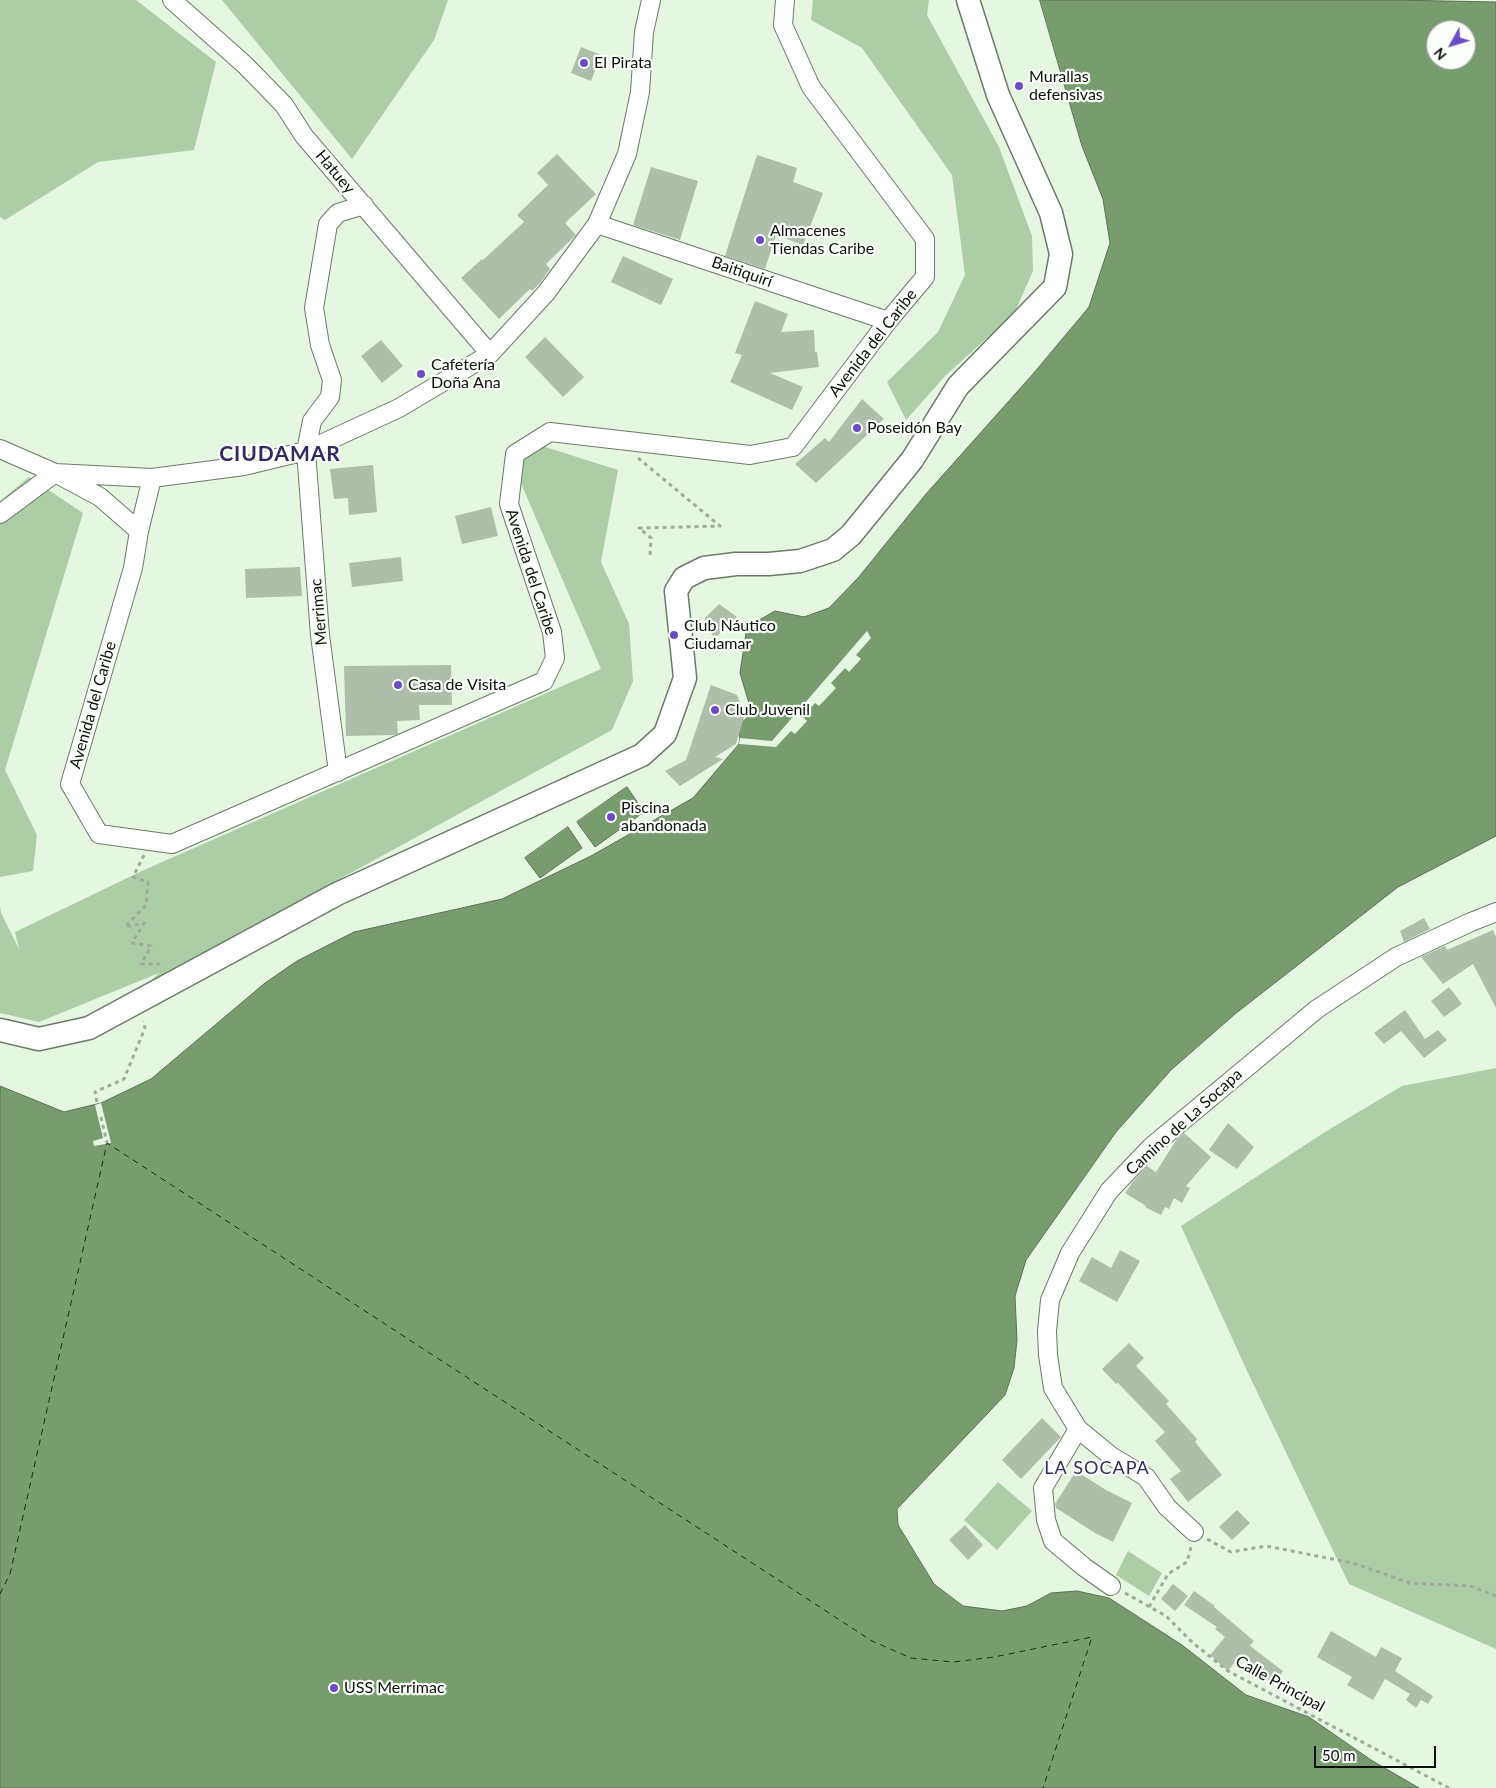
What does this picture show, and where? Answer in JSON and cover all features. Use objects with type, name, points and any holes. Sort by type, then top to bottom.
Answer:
[{"type":"main road","points":[[0,1030],[39,1039],[89,1028],[337,894],[642,755],[665,734],[685,678],[676,591],[684,578],[704,568],[736,564],[769,564],[800,561],[833,550],[851,535],[912,460],[958,386],[1055,287],[1061,254],[1051,213],[998,95],[968,0]]},
{"type":"street","name":"Hatuey","points":[[172,0],[245,66],[284,105],[304,136],[490,354]]},
{"type":"street","points":[[0,514],[55,473],[152,478],[244,466],[306,451],[399,408],[490,354],[546,294],[597,224],[627,154],[640,92],[644,32],[651,0]]},
{"type":"street","name":"Avenida del Caribe","points":[[152,478],[138,531],[133,568],[70,784],[99,834],[172,844],[544,681],[556,658],[552,632],[509,504],[515,454],[550,432],[750,455],[793,447],[888,321],[925,276],[926,239],[811,88],[783,25],[785,0]]},
{"type":"street","name":"Merrimac","points":[[338,772],[320,635],[306,451],[312,421],[330,397],[332,380],[320,345],[314,308],[328,224],[338,213],[364,206]]},
{"type":"street","name":"Baitiquirí","points":[[597,224],[888,321]]},
{"type":"street","points":[[0,449],[55,473],[100,497],[138,531]]},
{"type":"street","name":"Camino de La Socapa","points":[[1194,1532],[1167,1507],[1146,1477],[1111,1456],[1078,1428],[1053,1388],[1048,1355],[1047,1331],[1050,1300],[1070,1253],[1109,1191],[1151,1147],[1317,1009],[1396,957],[1496,912]]},
{"type":"street","points":[[1078,1428],[1043,1488],[1046,1520],[1053,1541],[1084,1567],[1111,1586]]},
{"type":"path","points":[[616,440],[720,526],[639,528],[651,538],[650,555]]},
{"type":"path","points":[[152,842],[133,877],[148,882],[146,905],[125,927],[144,923],[132,943],[151,946],[141,964],[159,964],[154,971]]},
{"type":"path","points":[[97,1102],[95,1092],[124,1079],[146,1028]]},
{"type":"path","points":[[101,1117],[108,1143]]},
{"type":"path","points":[[1149,1607],[1168,1574],[1187,1562],[1194,1532],[1231,1552],[1266,1546],[1353,1562],[1410,1583],[1470,1586],[1496,1596]]},
{"type":"path","name":"Calle Principal","points":[[1111,1586],[1166,1616],[1193,1643],[1228,1670],[1449,1788]]},
{"type":"shaded area","points":[[0,0],[136,0],[216,62],[194,150],[98,162],[5,220],[0,217]]},
{"type":"shaded area","points":[[222,0],[448,0],[434,40],[352,159]]},
{"type":"shaded area","points":[[813,0],[929,0],[927,15],[999,147],[1032,236],[1033,271],[1014,314],[946,375],[906,420],[887,382],[938,332],[965,275],[952,175],[862,48],[811,20]]},
{"type":"shaded area","points":[[1040,0],[1393,0],[1496,2],[1496,836],[1398,887],[1235,1014],[1171,1070],[1116,1132],[1026,1260],[1015,1296],[1017,1340],[1014,1368],[1005,1395],[897,1509],[898,1525],[934,1584],[963,1606],[1002,1611],[1027,1606],[1051,1593],[1077,1591],[1109,1598],[1182,1645],[1246,1695],[1309,1717],[1371,1760],[1419,1788],[0,1788],[0,1086],[64,1112],[101,1103],[151,1079],[265,983],[297,961],[354,932],[502,899],[591,856],[693,798],[739,744],[740,738],[737,727],[752,713],[740,673],[747,627],[775,611],[804,617],[829,608],[858,578],[926,494],[1033,374],[1089,307],[1110,243],[1103,199],[1082,146]]},
{"type":"shaded area","points":[[542,446],[618,470],[601,562],[629,624],[633,681],[612,730],[146,985],[159,973],[39,1022],[0,1013],[0,906],[1,913],[19,949],[15,932],[144,870],[601,669],[513,465]]},
{"type":"shaded area","points":[[29,477],[83,513],[5,770],[37,835],[33,871],[0,877],[0,501]]},
{"type":"shaded area","name":"Piscina abandonada","points":[[627,787],[644,812],[595,847],[577,822]]},
{"type":"shaded area","name":"Piscina abandonada","points":[[568,827],[582,848],[540,878],[525,858]]},
{"type":"shaded area","points":[[1496,1068],[1496,1649],[1349,1584],[1248,1373],[1181,1226],[1325,1132],[1402,1086]]},
{"type":"shaded area","points":[[998,1482],[1032,1511],[997,1550],[964,1520]]},
{"type":"shaded area","points":[[1128,1551],[1162,1573],[1149,1596],[1116,1575]]},
{"type":"pier","points":[[867,631],[871,638],[856,655],[861,659],[849,672],[845,668],[831,683],[836,688],[819,706],[815,703],[803,717],[807,721],[795,734],[791,731],[776,747],[739,744],[740,738],[772,741]]},
{"type":"pier","points":[[101,1103],[111,1143],[94,1146],[93,1141],[103,1138],[95,1105]]},
{"type":"building","points":[[581,47],[601,55],[591,81],[571,73]]},
{"type":"building","points":[[557,154],[596,194],[565,223],[576,235],[546,264],[550,269],[540,283],[532,291],[530,289],[499,319],[461,278],[524,222],[517,215],[548,185],[537,173]]},
{"type":"building","points":[[757,155],[797,168],[793,182],[823,193],[803,245],[776,235],[765,269],[725,256]]},
{"type":"building","points":[[651,167],[698,181],[680,240],[633,225]]},
{"type":"building","points":[[623,256],[673,279],[661,305],[611,282]]},
{"type":"building","points":[[755,301],[788,314],[781,332],[814,330],[815,352],[817,352],[819,367],[770,373],[803,387],[792,410],[730,382],[742,355],[735,353]]},
{"type":"building","points":[[545,337],[584,377],[563,397],[525,357]]},
{"type":"building","points":[[381,340],[403,366],[382,383],[361,356]]},
{"type":"building","points":[[862,399],[884,419],[816,483],[795,464],[825,438],[829,442]]},
{"type":"building","points":[[373,465],[377,512],[349,515],[348,498],[334,499],[330,469]]},
{"type":"building","points":[[491,507],[498,536],[462,544],[455,516]]},
{"type":"building","points":[[401,557],[403,581],[352,587],[349,563]]},
{"type":"building","points":[[300,567],[302,596],[246,598],[245,569]]},
{"type":"building","points":[[719,604],[737,617],[715,638],[705,626],[705,618]]},
{"type":"building","name":"Casa de Visita","points":[[451,665],[452,705],[419,705],[420,720],[397,721],[398,734],[346,736],[344,666]]},
{"type":"building","points":[[711,685],[737,695],[745,714],[736,744],[715,757],[723,759],[680,786],[665,771],[686,760]]},
{"type":"building","points":[[1424,918],[1430,929],[1404,942],[1400,931]]},
{"type":"building","points":[[1493,930],[1496,937],[1496,1008],[1473,964],[1443,984],[1421,957],[1445,946],[1447,950]]},
{"type":"building","points":[[1449,987],[1462,1004],[1444,1017],[1431,1001]]},
{"type":"building","points":[[1405,1010],[1425,1039],[1438,1030],[1447,1040],[1424,1058],[1401,1031],[1384,1044],[1374,1033]]},
{"type":"building","points":[[1228,1123],[1254,1147],[1237,1169],[1209,1150]]},
{"type":"building","points":[[1184,1133],[1211,1157],[1186,1186],[1190,1188],[1182,1203],[1174,1198],[1169,1209],[1165,1207],[1161,1215],[1145,1207],[1125,1193],[1147,1166],[1156,1172],[1177,1139]]},
{"type":"building","points":[[1120,1250],[1140,1261],[1117,1302],[1079,1281],[1092,1257],[1111,1268]]},
{"type":"building","points":[[1129,1343],[1144,1358],[1136,1366],[1169,1401],[1166,1404],[1197,1439],[1195,1442],[1222,1475],[1188,1502],[1170,1479],[1181,1471],[1155,1441],[1165,1432],[1102,1369]]},
{"type":"building","points":[[1042,1418],[1061,1437],[1021,1479],[1002,1460]]},
{"type":"building","points":[[1076,1471],[1106,1490],[1132,1503],[1113,1542],[1056,1508],[1055,1504]]},
{"type":"building","points":[[1237,1510],[1250,1523],[1232,1540],[1219,1527]]},
{"type":"building","points":[[965,1525],[983,1545],[968,1560],[949,1540]]},
{"type":"building","points":[[1173,1584],[1188,1596],[1175,1611],[1161,1599]]},
{"type":"building","points":[[1194,1591],[1215,1606],[1254,1641],[1250,1646],[1283,1671],[1274,1684],[1239,1657],[1228,1671],[1210,1655],[1225,1637],[1215,1629],[1217,1627],[1184,1605]]},
{"type":"building","points":[[1331,1631],[1376,1657],[1381,1647],[1402,1658],[1395,1671],[1433,1696],[1428,1704],[1421,1700],[1416,1708],[1406,1700],[1410,1694],[1385,1679],[1373,1700],[1347,1685],[1352,1677],[1317,1657]]},
{"type":"ferry route","points":[[0,1594],[10,1574],[107,1143],[872,1641],[911,1658],[953,1662],[994,1657],[1092,1637],[1043,1788]]},
{"type":"place","name":"El Pirata","points":[[584,63]]},
{"type":"place","name":"Murallas defensivas","points":[[1019,86]]},
{"type":"place","name":"Almacenes Tiendas Caribe","points":[[760,240]]},
{"type":"place","name":"Cafetería Doña Ana","points":[[421,374]]},
{"type":"place","name":"Poseidón Bay","points":[[857,428]]},
{"type":"place","name":"Club Náutico Ciudamar","points":[[674,635]]},
{"type":"place","name":"Casa de Visita","points":[[398,685]]},
{"type":"place","name":"Club Juvenil","points":[[715,710]]},
{"type":"place","name":"Piscina abandonada","points":[[611,817]]},
{"type":"place","name":"USS Merrimac","points":[[334,1688]]},
{"type":"district","name":"CIUDAMAR","points":[[280,454]]},
{"type":"district","name":"LA SOCAPA","points":[[1097,1468]]}]
